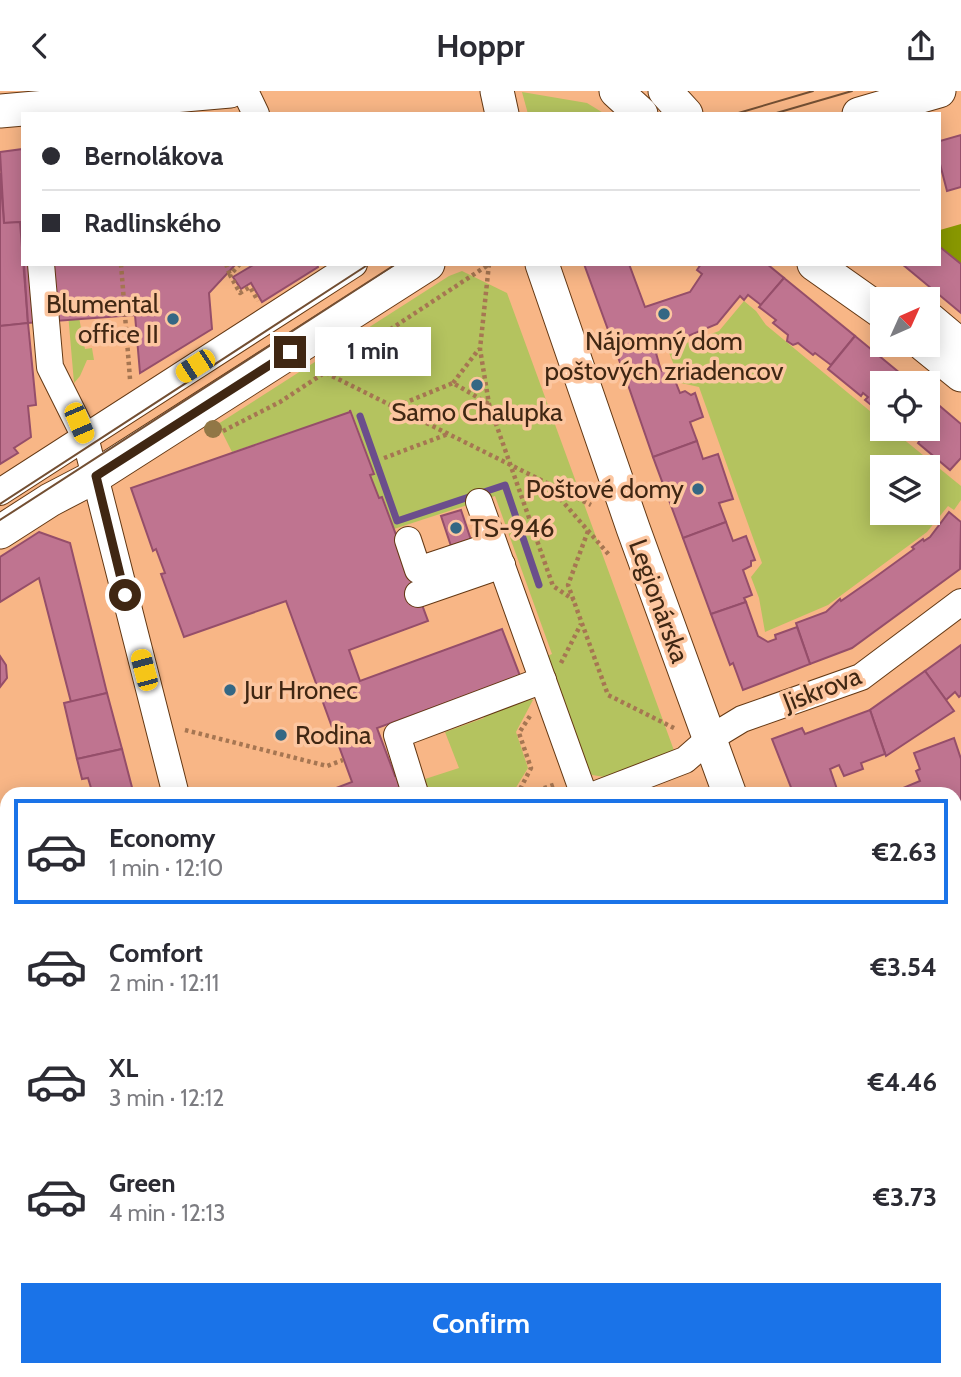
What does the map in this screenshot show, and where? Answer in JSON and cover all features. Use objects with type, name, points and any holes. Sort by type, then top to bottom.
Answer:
[{"type":"main road","points":[[18,111],[230,91]]},
{"type":"main road","points":[[497,91],[502,112]]},
{"type":"main road","points":[[616,91],[639,112]]},
{"type":"main road","points":[[665,91],[684,112]]},
{"type":"main road","points":[[866,112],[939,91]]},
{"type":"main road","points":[[0,532],[50,500],[96,476],[425,266]]},
{"type":"main road","points":[[817,266],[870,304]]},
{"type":"main road","points":[[855,266],[886,287]]},
{"type":"main road","name":"Legionárska","points":[[537,268],[727,787]]},
{"type":"main road","points":[[940,328],[961,346]]},
{"type":"main road","points":[[939,357],[961,375]]},
{"type":"street","points":[[245,91],[255,112]]},
{"type":"street","points":[[41,266],[50,367],[85,437],[174,787]]},
{"type":"street","points":[[0,492],[351,266]]},
{"type":"street","points":[[479,502],[585,787]]},
{"type":"street","points":[[408,540],[418,570],[481,549],[502,565]]},
{"type":"street","points":[[418,594],[502,565]]},
{"type":"street","name":"Jiskrova","points":[[709,739],[743,719],[861,677],[961,602]]},
{"type":"street","points":[[413,787],[397,735],[545,685]]},
{"type":"street","points":[[589,787],[685,760],[709,739]]},
{"type":"path","points":[[121,266],[128,364]]},
{"type":"path","points":[[227,266],[240,293],[250,287],[262,308]]},
{"type":"path","points":[[230,275],[238,266]]},
{"type":"path","points":[[221,432],[280,402],[486,266]]},
{"type":"path","points":[[489,266],[480,349],[489,404],[553,586],[574,600]]},
{"type":"path","points":[[397,406],[453,383],[480,349]]},
{"type":"path","points":[[326,373],[397,406],[591,505]]},
{"type":"path","points":[[453,383],[489,404]]},
{"type":"path","points":[[384,458],[449,434]]},
{"type":"path","points":[[548,484],[610,556]]},
{"type":"path","points":[[588,531],[568,585],[608,695],[674,728]]},
{"type":"path","points":[[521,787],[531,768],[519,733],[582,623]]},
{"type":"path","points":[[185,730],[327,766],[343,760]]},
{"type":"green space","points":[[522,92],[587,103],[602,112],[527,112]]},
{"type":"green space","points":[[961,224],[961,264],[941,248],[941,230]]},
{"type":"green space","points":[[462,271],[507,293],[676,756],[611,778],[592,775],[581,762],[545,657],[552,654],[495,496],[394,529],[383,497],[379,498],[370,475],[374,473],[351,410],[232,452],[218,424],[449,276]]},
{"type":"green space","points":[[744,301],[766,325],[870,411],[870,441],[906,441],[923,455],[870,455],[870,525],[933,525],[927,532],[828,605],[765,632],[759,598],[751,577],[762,563],[699,387],[681,383],[668,350],[719,331]]},
{"type":"green space","points":[[78,312],[85,349],[92,348],[94,360],[87,360],[74,383],[68,313]]},
{"type":"green space","points":[[940,469],[961,486],[961,500],[954,510],[948,506],[940,516]]},
{"type":"green space","points":[[525,697],[533,700],[516,732],[528,768],[516,787],[428,787],[425,779],[459,768],[445,732],[484,718],[481,710]]},
{"type":"building","points":[[961,135],[961,187],[947,191],[941,168],[941,141]]},
{"type":"building","points":[[21,149],[21,222],[4,223],[0,152]]},
{"type":"building","points":[[0,173],[4,223],[20,222],[21,266],[23,266],[28,323],[0,326]]},
{"type":"building","points":[[941,248],[961,264],[961,313],[940,296],[940,287],[930,287],[904,266],[941,266]]},
{"type":"building","name":"Blumental office II","points":[[24,266],[234,266],[209,293],[212,329],[140,373],[135,315],[28,323]]},
{"type":"building","points":[[252,266],[318,267],[262,302],[251,283],[241,289],[233,277]]},
{"type":"building","name":"Nájomný dom poštových zriadencov","points":[[585,266],[630,266],[645,307],[690,292],[702,274],[697,270],[700,266],[769,266],[784,278],[761,305],[748,295],[744,300],[740,296],[717,324],[659,348],[660,351],[656,353],[660,367],[626,379]]},
{"type":"building","points":[[784,278],[855,336],[831,365],[798,343],[793,345],[787,341],[788,335],[773,323],[776,320],[759,307]]},
{"type":"building","points":[[28,323],[36,405],[28,406],[31,437],[14,448],[18,453],[0,464],[0,326]]},
{"type":"building","points":[[855,336],[870,348],[870,357],[880,357],[897,371],[870,371],[870,404],[865,400],[868,397],[863,393],[861,396],[828,369]]},
{"type":"building","name":"Poštové domy","points":[[660,367],[662,371],[670,368],[680,393],[695,393],[703,417],[690,422],[697,441],[653,457],[626,379]]},
{"type":"building","points":[[940,406],[961,424],[961,458],[950,470],[940,462],[940,455],[932,455],[918,443],[940,441]]},
{"type":"building","points":[[350,412],[374,474],[370,475],[379,498],[382,497],[428,621],[349,650],[360,681],[502,629],[520,676],[377,728],[395,776],[402,773],[406,787],[339,787],[352,782],[286,601],[184,637],[161,574],[165,573],[156,549],[153,551],[131,488]]},
{"type":"building","name":"Poštové domy","points":[[697,441],[703,459],[718,454],[733,499],[719,503],[726,522],[683,538],[653,457]]},
{"type":"building","name":"TS-946","points":[[461,510],[471,540],[451,546],[441,516]]},
{"type":"building","points":[[949,512],[961,522],[960,569],[852,648],[810,664],[796,623],[826,612],[840,599],[841,601],[914,549],[912,547],[923,539],[924,541],[930,537]]},
{"type":"building","name":"Poštové domy","points":[[726,522],[733,541],[746,536],[755,560],[743,570],[752,595],[744,598],[746,602],[711,614],[683,538]]},
{"type":"building","points":[[39,532],[70,543],[107,693],[71,702],[39,578],[0,602],[0,557]]},
{"type":"building","points":[[746,602],[758,636],[768,642],[776,639],[775,635],[797,627],[810,664],[743,690],[733,663],[730,665],[711,614]]},
{"type":"building","points":[[961,645],[961,695],[959,697],[955,692],[946,700],[925,671]]},
{"type":"building","points":[[0,656],[6,665],[7,678],[0,687]]},
{"type":"building","points":[[925,671],[954,711],[886,756],[870,710]]},
{"type":"building","points":[[107,693],[122,749],[77,759],[64,703]]},
{"type":"building","points":[[870,710],[885,754],[861,763],[863,769],[844,776],[839,765],[830,769],[836,787],[791,787],[772,739],[802,728],[805,734]]},
{"type":"building","points":[[954,738],[961,759],[961,787],[905,787],[920,781],[916,771],[920,769],[914,753]]},
{"type":"building","points":[[122,749],[132,787],[91,787],[88,778],[82,779],[77,759]]},
{"type":"waterway","points":[[360,416],[397,521],[505,485],[539,585]]},
{"type":"tram line","points":[[742,112],[813,91]]},
{"type":"tram line","points":[[780,112],[852,91]]},
{"type":"tram line","points":[[0,504],[366,266]]},
{"type":"tram line","points":[[0,520],[393,266]]},
{"type":"place","name":"Nájomný dom poštových zriadencov","points":[[664,314]]},
{"type":"place","name":"Blumental office II","points":[[173,319]]},
{"type":"place","name":"Samo Chalupka","points":[[477,385]]},
{"type":"place","name":"Poštové domy","points":[[698,489]]},
{"type":"place","name":"TS-946","points":[[456,528]]},
{"type":"place","name":"Jur Hronec","points":[[230,690]]},
{"type":"place","name":"Rodina","points":[[281,735]]},
{"type":"route","points":[[125,595],[96,476],[290,352]]}]
